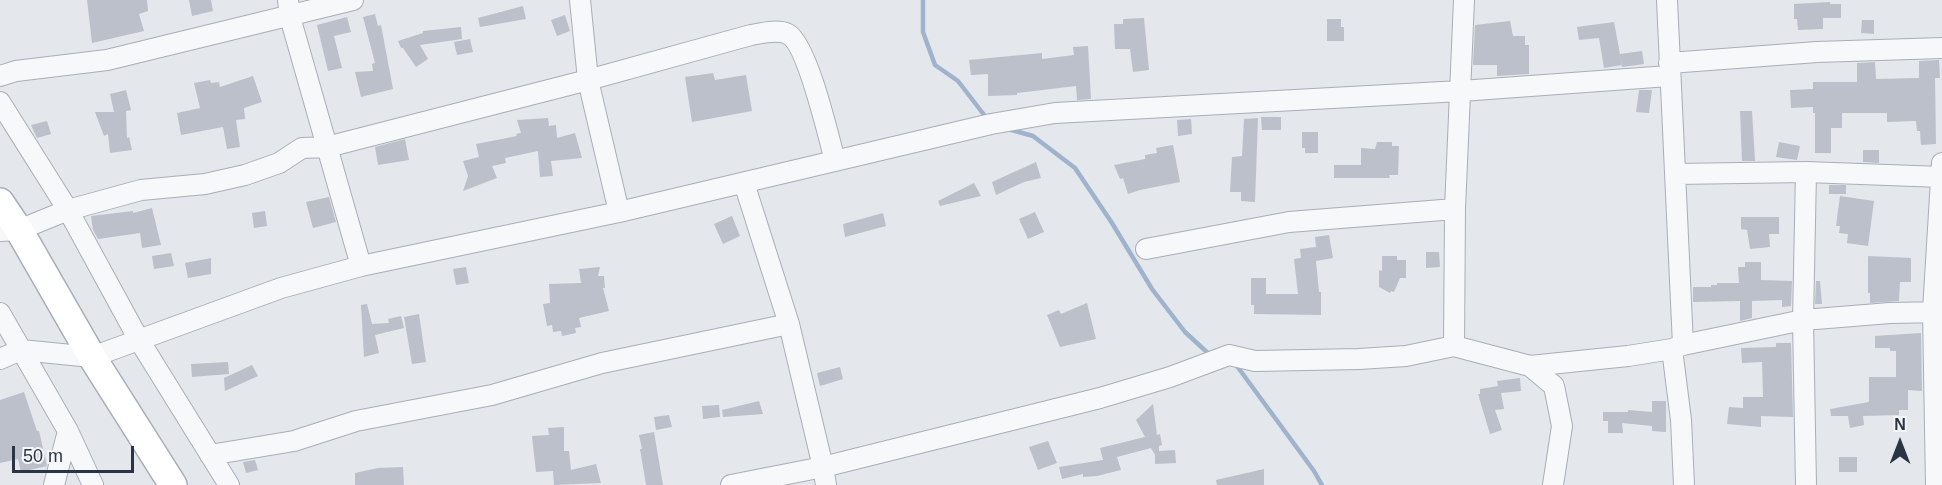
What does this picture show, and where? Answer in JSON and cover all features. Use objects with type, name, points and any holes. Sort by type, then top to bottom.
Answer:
[{"type":"main road","points":[[0,202],[10,230],[173,485]]},
{"type":"street","points":[[0,76],[16,70],[107,60],[289,8],[353,0]]},
{"type":"street","points":[[580,0],[588,80],[619,212]]},
{"type":"street","points":[[1454,346],[1455,209],[1464,0]]},
{"type":"street","points":[[1667,0],[1676,174],[1677,347],[1684,485]]},
{"type":"street","points":[[289,8],[361,266]]},
{"type":"street","points":[[10,230],[68,210],[141,190],[205,184],[246,175],[279,163],[302,148],[327,147],[588,80],[751,35],[778,32],[789,34],[799,46],[836,161]]},
{"type":"street","points":[[0,359],[21,350],[92,357],[281,288],[361,266],[619,212],[991,124],[1055,113],[1461,91],[1817,52],[1942,48]]},
{"type":"street","points":[[0,102],[68,210],[140,340],[229,485]]},
{"type":"street","points":[[1936,485],[1937,311],[1942,163]]},
{"type":"street","points":[[1676,174],[1806,172],[1942,177]]},
{"type":"street","points":[[1806,172],[1803,320],[1806,485]]},
{"type":"street","points":[[744,183],[789,324],[825,476]]},
{"type":"street","points":[[1146,249],[1289,222],[1455,209]]},
{"type":"street","points":[[731,485],[825,476],[1100,398],[1229,356],[1255,361],[1359,360],[1406,356],[1454,346],[1530,366],[1628,356],[1803,320],[1937,311]]},
{"type":"street","points":[[0,314],[68,431],[93,485]]},
{"type":"street","points":[[210,455],[294,441],[356,422],[492,395],[602,363],[789,324]]},
{"type":"street","points":[[1530,366],[1554,386],[1562,426],[1553,485]]},
{"type":"street","points":[[54,485],[68,431]]},
{"type":"building","points":[[87,0],[147,0],[148,11],[139,14],[144,31],[92,43]]},
{"type":"building","points":[[189,0],[211,0],[213,11],[192,16]]},
{"type":"building","points":[[1830,2],[1830,4],[1841,4],[1841,18],[1823,18],[1823,29],[1798,30],[1797,19],[1794,19],[1794,4]]},
{"type":"building","points":[[523,6],[526,19],[480,27],[478,18]]},
{"type":"building","points":[[375,14],[378,26],[381,25],[393,89],[361,97],[355,72],[373,71],[372,64],[375,63],[363,17]]},
{"type":"building","points":[[565,15],[570,31],[557,36],[551,20]]},
{"type":"building","points":[[347,17],[351,32],[334,36],[342,68],[328,71],[317,25]]},
{"type":"building","points":[[1144,18],[1149,70],[1133,72],[1130,49],[1115,49],[1114,24],[1123,24],[1123,19]]},
{"type":"building","points":[[1327,19],[1341,19],[1341,27],[1344,27],[1344,41],[1327,41]]},
{"type":"building","points":[[1862,20],[1874,20],[1874,34],[1861,33]]},
{"type":"building","points":[[1510,21],[1513,36],[1525,36],[1525,45],[1529,45],[1529,74],[1497,76],[1497,65],[1473,65],[1475,25]]},
{"type":"building","points":[[1614,22],[1622,65],[1604,68],[1599,38],[1579,40],[1577,27]]},
{"type":"building","points":[[461,27],[462,39],[420,45],[428,59],[416,67],[398,41],[423,33],[423,31]]},
{"type":"building","points":[[470,39],[473,52],[457,55],[454,42]]},
{"type":"building","points":[[1088,46],[1091,99],[1077,100],[1076,86],[1017,93],[1017,95],[988,96],[988,74],[971,75],[969,60],[1042,53],[1042,59],[1074,55],[1073,47]]},
{"type":"building","points":[[1642,51],[1644,64],[1622,67],[1620,54]]},
{"type":"building","points":[[1939,60],[1940,78],[1935,78],[1936,144],[1921,145],[1920,131],[1917,131],[1916,121],[1887,122],[1887,113],[1842,113],[1842,128],[1831,128],[1831,153],[1815,153],[1813,107],[1791,108],[1790,90],[1813,89],[1813,82],[1857,82],[1857,63],[1875,62],[1876,79],[1919,78],[1919,61]]},
{"type":"building","points":[[713,73],[715,80],[746,75],[752,111],[692,122],[685,77]]},
{"type":"building","points":[[253,76],[262,102],[244,108],[245,119],[236,120],[240,147],[227,149],[223,127],[181,135],[177,113],[200,108],[194,83],[210,80],[211,83],[219,82],[220,87]]},
{"type":"building","points":[[126,90],[131,110],[126,111],[127,138],[129,137],[132,150],[110,153],[108,134],[104,136],[95,112],[114,112],[110,94]]},
{"type":"building","points":[[1639,90],[1652,90],[1649,113],[1636,112]]},
{"type":"building","points":[[1740,111],[1752,111],[1755,161],[1742,161]]},
{"type":"building","points":[[1261,117],[1281,117],[1281,130],[1262,130]]},
{"type":"building","points":[[548,118],[549,126],[556,125],[557,138],[575,133],[582,158],[551,161],[553,176],[540,177],[538,151],[505,158],[506,163],[492,166],[497,178],[463,191],[468,176],[463,161],[479,157],[476,144],[517,136],[516,134],[521,133],[517,120]]},
{"type":"building","points":[[1258,118],[1255,202],[1241,201],[1241,192],[1230,192],[1232,157],[1242,156],[1244,119]]},
{"type":"building","points":[[1191,119],[1192,134],[1178,136],[1177,120]]},
{"type":"building","points":[[47,121],[51,134],[37,138],[31,125]]},
{"type":"building","points":[[1302,132],[1318,132],[1318,153],[1305,153],[1305,148],[1302,148]]},
{"type":"building","points":[[405,139],[409,160],[378,165],[375,147]]},
{"type":"building","points":[[1377,142],[1392,142],[1392,146],[1399,146],[1398,175],[1389,175],[1390,178],[1334,178],[1334,165],[1361,165],[1361,148],[1375,149]]},
{"type":"building","points":[[1779,142],[1800,146],[1797,160],[1776,157]]},
{"type":"building","points":[[1173,145],[1180,182],[1128,194],[1123,178],[1120,179],[1114,165],[1145,159],[1145,155],[1157,153],[1156,148]]},
{"type":"building","points":[[1863,150],[1879,150],[1879,163],[1863,162]]},
{"type":"building","points":[[1036,162],[1041,178],[1024,182],[996,195],[992,182]]},
{"type":"building","points":[[974,183],[981,196],[940,206],[938,201]]},
{"type":"building","points":[[1829,185],[1846,185],[1846,194],[1829,194]]},
{"type":"building","points":[[1840,196],[1874,201],[1868,246],[1847,243],[1848,234],[1839,233],[1840,226],[1836,226]]},
{"type":"building","points":[[329,197],[336,222],[313,228],[306,202]]},
{"type":"building","points":[[152,208],[161,245],[142,248],[140,233],[98,239],[93,230],[91,216],[133,211],[133,213]]},
{"type":"building","points":[[265,211],[267,226],[254,228],[252,213]]},
{"type":"building","points":[[1035,212],[1044,232],[1028,239],[1019,219]]},
{"type":"building","points":[[883,213],[886,226],[845,237],[843,224]]},
{"type":"building","points":[[732,216],[740,236],[723,244],[714,224]]},
{"type":"building","points":[[1741,217],[1779,217],[1779,234],[1769,234],[1770,247],[1750,249],[1747,230],[1741,229]]},
{"type":"building","points":[[1329,235],[1333,258],[1316,261],[1319,292],[1321,292],[1321,315],[1254,314],[1254,305],[1251,305],[1251,278],[1266,278],[1266,294],[1298,294],[1294,259],[1301,258],[1300,249],[1316,247],[1315,237]]},
{"type":"building","points":[[1426,252],[1439,252],[1440,267],[1426,268]]},
{"type":"building","points":[[171,253],[174,266],[154,269],[152,256]]},
{"type":"building","points":[[1382,256],[1397,256],[1397,260],[1406,260],[1406,278],[1400,278],[1394,292],[1390,293],[1379,287]]},
{"type":"building","points":[[1868,256],[1911,258],[1911,282],[1900,282],[1899,301],[1870,303]]},
{"type":"building","points":[[211,258],[211,274],[188,278],[185,263]]},
{"type":"building","points":[[1745,262],[1761,262],[1761,280],[1792,281],[1791,306],[1782,307],[1782,300],[1752,301],[1752,318],[1740,321],[1740,301],[1693,302],[1693,287],[1711,287],[1717,283],[1739,283],[1738,267],[1745,267]]},
{"type":"building","points":[[466,267],[469,283],[456,285],[453,269]]},
{"type":"building","points":[[600,267],[598,276],[604,276],[605,288],[603,288],[609,311],[579,318],[581,327],[575,328],[576,333],[562,336],[561,331],[553,332],[552,325],[547,326],[543,304],[550,303],[549,284],[581,283],[579,269]]},
{"type":"building","points":[[1816,281],[1820,281],[1822,304],[1815,304]]},
{"type":"building","points":[[1087,303],[1096,339],[1060,347],[1047,315],[1059,310],[1061,314]]},
{"type":"building","points":[[367,304],[372,324],[389,323],[388,319],[401,316],[404,328],[375,335],[379,353],[364,357],[361,305]]},
{"type":"building","points":[[419,314],[426,362],[412,364],[404,317]]},
{"type":"building","points":[[1921,333],[1922,391],[1908,390],[1908,410],[1899,410],[1899,415],[1863,416],[1864,425],[1850,428],[1848,416],[1831,416],[1830,409],[1869,402],[1869,377],[1896,377],[1896,351],[1890,351],[1890,348],[1875,348],[1875,336]]},
{"type":"building","points":[[1776,343],[1791,343],[1793,417],[1761,416],[1761,427],[1727,424],[1729,407],[1743,408],[1743,397],[1763,397],[1762,362],[1742,363],[1741,348],[1776,347]]},
{"type":"building","points":[[228,362],[229,374],[192,377],[191,364]]},
{"type":"building","points":[[252,365],[258,376],[225,391],[224,378]]},
{"type":"building","points":[[840,367],[843,379],[820,386],[817,373]]},
{"type":"building","points":[[1520,378],[1521,391],[1501,393],[1504,409],[1495,410],[1502,430],[1490,434],[1478,394],[1480,394],[1480,389],[1498,386],[1497,381]]},
{"type":"building","points":[[24,392],[37,431],[39,431],[47,466],[21,472],[18,459],[0,463],[0,400]]},
{"type":"building","points":[[759,401],[763,414],[723,417],[722,410]]},
{"type":"building","points":[[1652,401],[1666,401],[1666,432],[1652,431],[1652,426],[1622,423],[1623,433],[1608,433],[1608,421],[1603,421],[1603,412],[1628,412],[1628,410],[1652,412]]},
{"type":"building","points":[[1153,404],[1157,435],[1160,434],[1162,445],[1159,446],[1159,451],[1175,450],[1176,463],[1155,464],[1155,455],[1151,448],[1117,457],[1121,470],[1097,476],[1083,477],[1083,474],[1062,479],[1059,467],[1103,460],[1100,448],[1145,437],[1136,420]]},
{"type":"building","points":[[719,405],[720,417],[703,419],[702,406]]},
{"type":"building","points":[[669,415],[672,427],[656,430],[654,417]]},
{"type":"building","points":[[564,427],[564,451],[569,451],[571,470],[596,464],[601,483],[554,485],[553,471],[536,472],[532,436],[549,435],[548,428]]},
{"type":"building","points":[[654,432],[663,485],[646,485],[639,435]]},
{"type":"building","points":[[1048,441],[1057,463],[1038,470],[1029,447]]},
{"type":"building","points":[[1839,457],[1857,457],[1857,472],[1839,472]]},
{"type":"building","points":[[255,460],[258,470],[246,473],[243,462]]},
{"type":"building","points":[[403,467],[404,485],[355,485],[355,473],[378,468]]},
{"type":"building","points":[[1264,469],[1264,485],[1217,485],[1216,480]]},
{"type":"waterway","points":[[923,0],[923,32],[935,65],[958,81],[988,120]]},
{"type":"waterway","points":[[1008,129],[1033,136],[1075,168],[1152,289],[1185,332],[1210,355]]},
{"type":"waterway","points":[[1234,362],[1322,485]]}]
